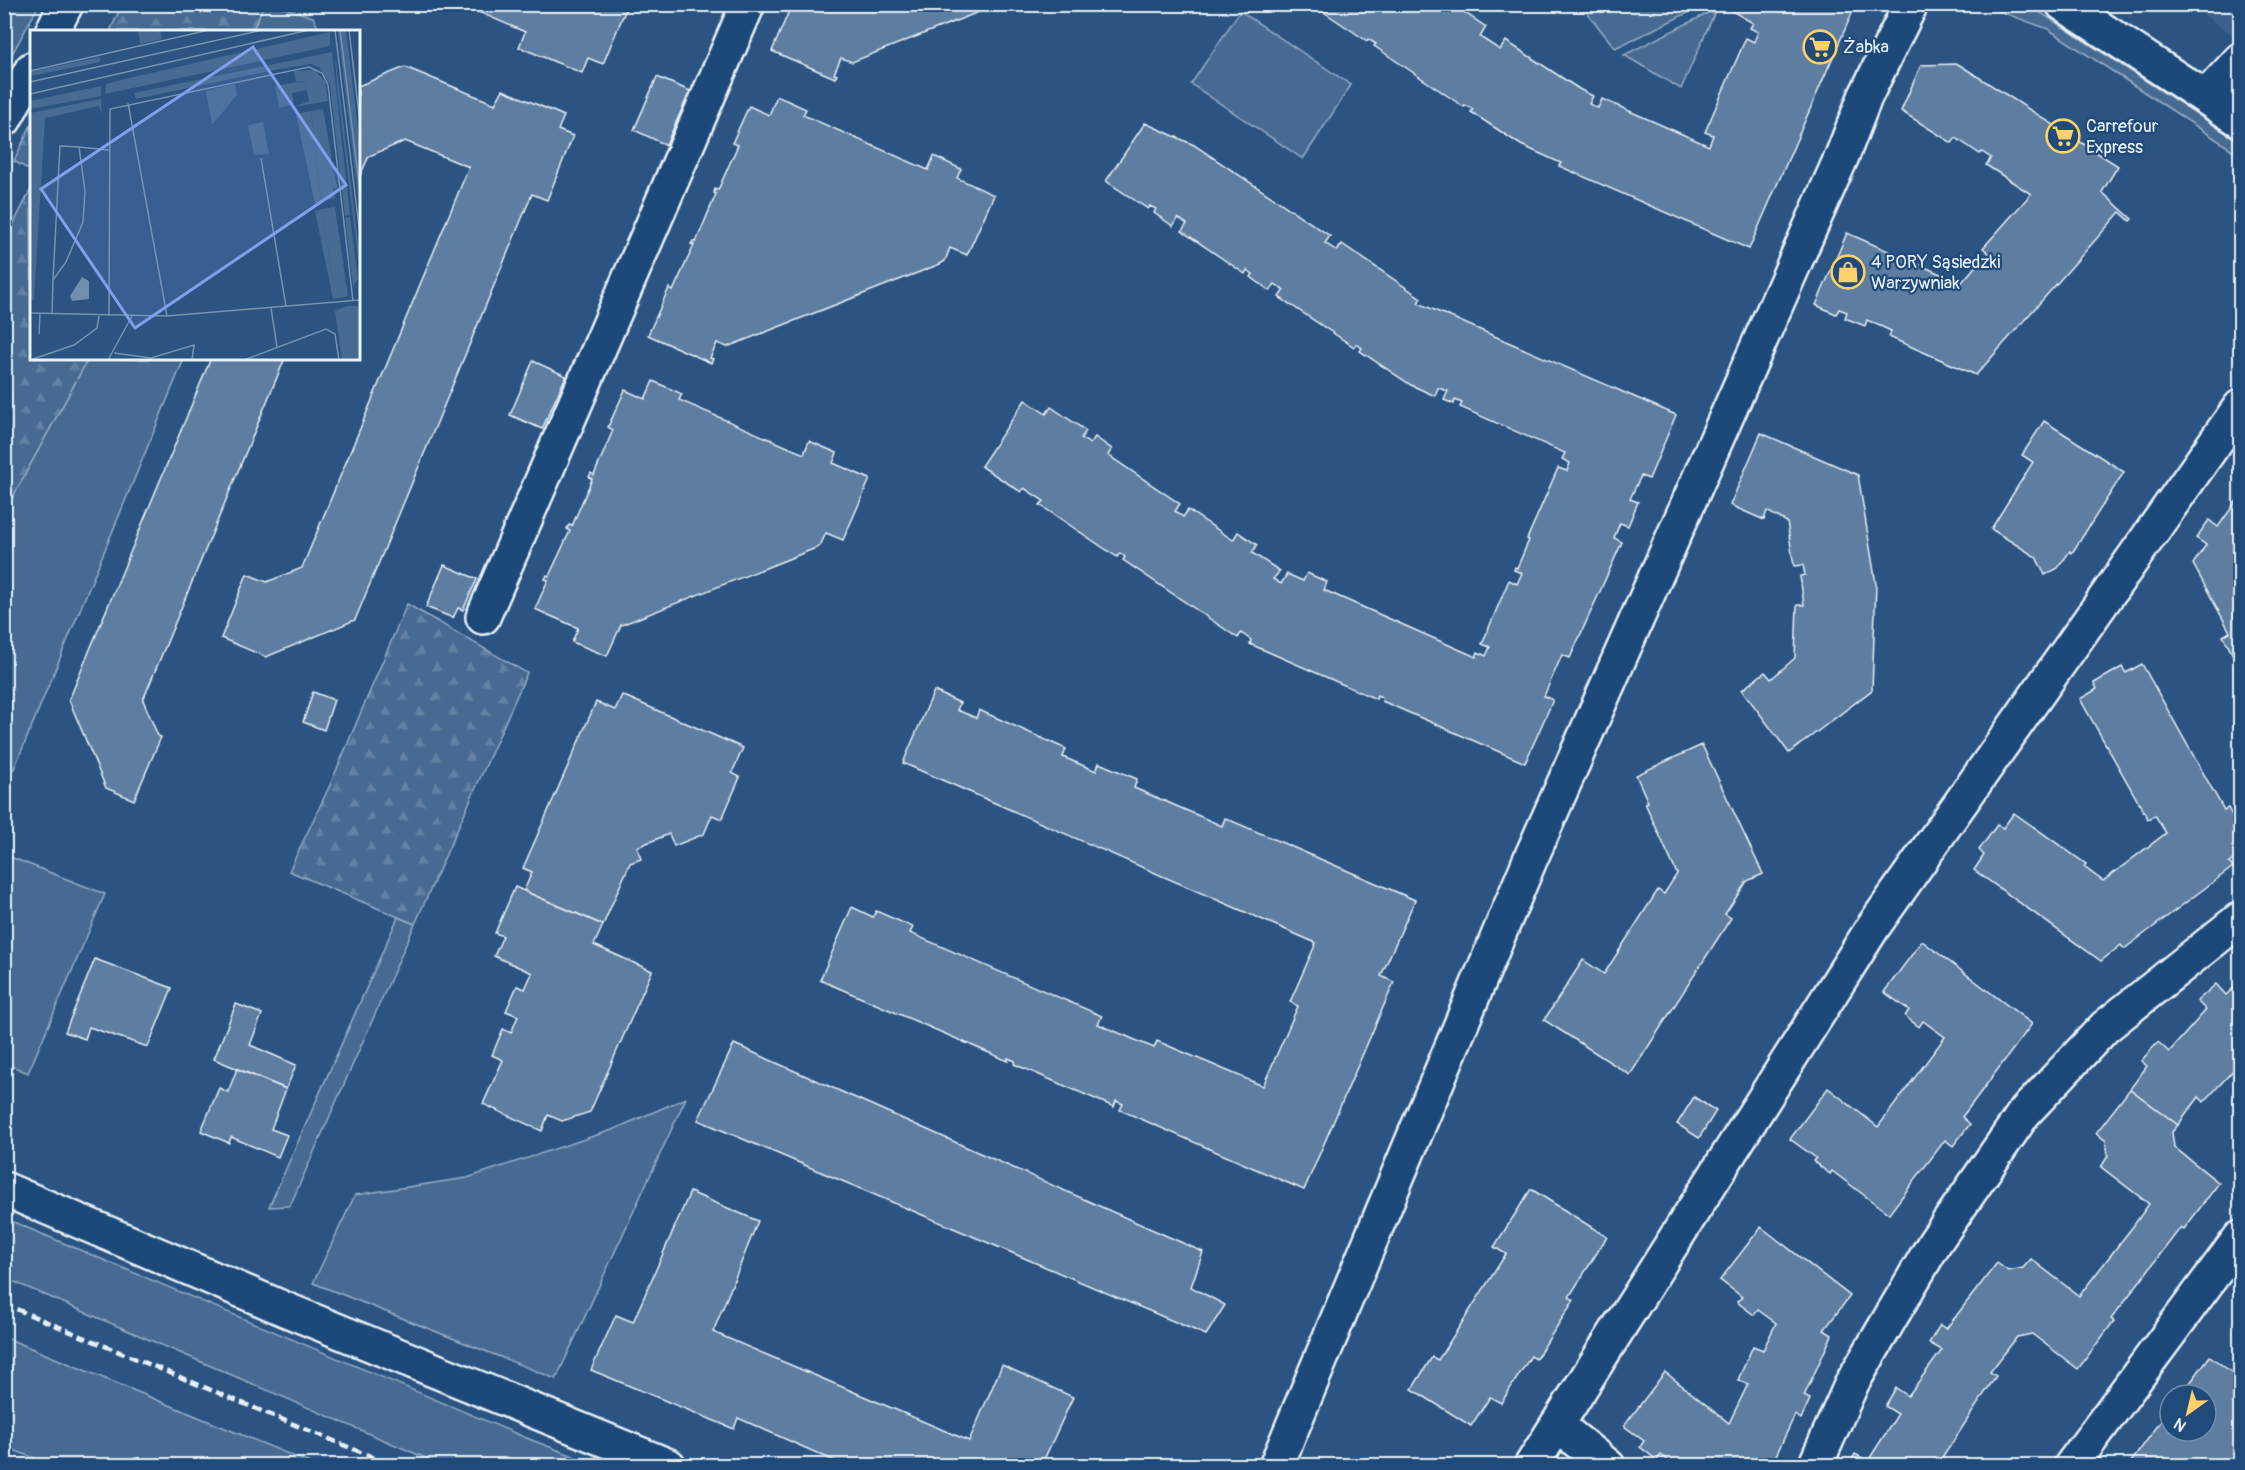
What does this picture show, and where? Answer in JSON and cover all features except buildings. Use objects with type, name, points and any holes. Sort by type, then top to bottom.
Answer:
[{"type":"street","points":[[53,30],[66,4]]},
{"type":"street","points":[[483,617],[748,4]]},
{"type":"street","points":[[1276,1466],[1534,851],[1842,156],[1865,97],[1911,4]]},
{"type":"street","points":[[2063,4],[2241,120]]},
{"type":"street","points":[[2206,97],[2241,60]]},
{"type":"street","points":[[4,120],[30,73]]},
{"type":"street","points":[[1531,1466],[1873,927],[2241,406]]},
{"type":"street","points":[[1815,1466],[1852,1383],[1935,1242],[2024,1113],[2105,1027],[2241,919]]},
{"type":"street","points":[[4,1189],[287,1310],[669,1466]]},
{"type":"street","points":[[2071,1466],[2241,1238]]},
{"type":"street","points":[[1557,1425],[1608,1466]]},
{"type":"shaded area","points":[[2188,5],[2240,5],[2240,40]]},
{"type":"green space","points":[[122,4],[264,5],[252,30],[110,30]]},
{"type":"green space","points":[[264,4],[276,5],[313,17],[320,30],[253,30]]},
{"type":"green space","points":[[1698,4],[1702,6],[1615,48],[1581,5]]},
{"type":"green space","points":[[4,5],[39,5],[5,67]]},
{"type":"green space","points":[[1982,5],[2029,5],[2240,142],[2240,155],[2048,29]]},
{"type":"green space","points":[[1240,11],[1351,85],[1303,159],[1191,84]]},
{"type":"green space","points":[[1710,12],[1714,14],[1681,89],[1624,55]]},
{"type":"green space","points":[[30,127],[30,170],[14,161]]},
{"type":"green space","points":[[30,191],[30,360],[87,360],[5,511],[5,241]]},
{"type":"green space","points":[[87,360],[184,360],[14,769],[4,765],[5,511]]},
{"type":"green space","points":[[407,604],[527,673],[415,924],[289,871],[330,785]]},
{"type":"green space","points":[[5,855],[105,894],[28,1073],[5,1063]]},
{"type":"green space","points":[[398,917],[415,924],[290,1206],[269,1207]]},
{"type":"green space","points":[[686,1098],[556,1379],[313,1283],[355,1195],[467,1178],[612,1130]]},
{"type":"green space","points":[[4,1218],[529,1439],[597,1465],[442,1465],[5,1278]]},
{"type":"green space","points":[[4,1337],[315,1465],[53,1465],[5,1447]]},
{"type":"railway","points":[[4,1304],[394,1466]]},
{"type":"place","name":"Żabka","points":[[1820,47]]},
{"type":"place","name":"Carrefour Express","points":[[2063,136]]},
{"type":"place","name":"4 PORY Sąsiedzki Warzywniak","points":[[1848,272]]}]
